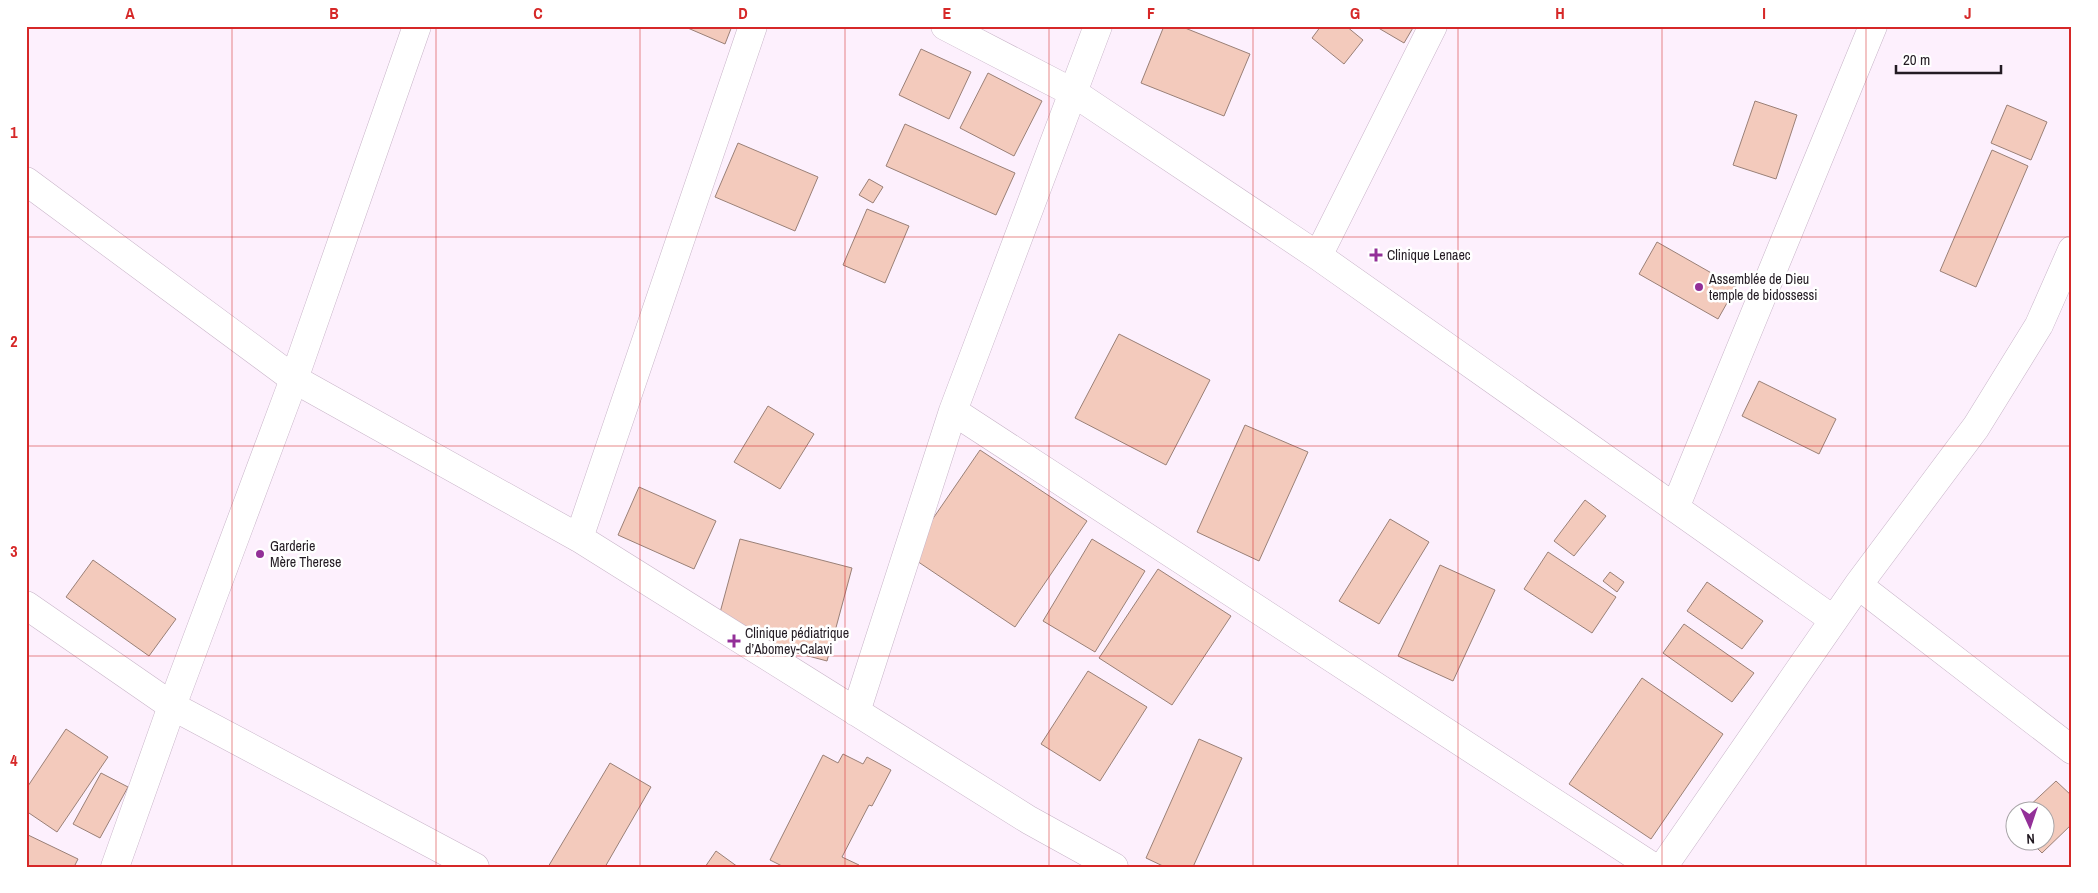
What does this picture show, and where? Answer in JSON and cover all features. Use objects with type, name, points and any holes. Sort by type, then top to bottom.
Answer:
[{"type":"street","points":[[116,867],[172,706],[294,379],[417,26]]},
{"type":"street","points":[[579,538],[752,26]]},
{"type":"street","points":[[945,26],[1074,93],[1318,256],[1834,620]]},
{"type":"street","points":[[856,712],[953,411],[1098,26]]},
{"type":"street","points":[[1318,256],[1433,26]]},
{"type":"street","points":[[1675,508],[1873,26]]},
{"type":"street","points":[[26,181],[294,379],[579,538],[1029,820],[1114,867]]},
{"type":"street","points":[[1663,867],[1858,585],[1976,426],[2039,325],[2072,250]]},
{"type":"street","points":[[953,411],[1653,867]]},
{"type":"street","points":[[1858,585],[2072,750]]},
{"type":"street","points":[[26,604],[172,706],[475,867]]},
{"type":"building","points":[[683,26],[732,26],[725,44]]},
{"type":"building","points":[[1164,26],[1180,26],[1250,54],[1224,116],[1141,83]]},
{"type":"building","points":[[1321,26],[1346,26],[1363,40],[1344,64],[1312,38]]},
{"type":"building","points":[[1375,26],[1414,26],[1404,43]]},
{"type":"building","points":[[921,49],[971,72],[949,119],[899,95]]},
{"type":"building","points":[[988,73],[1042,101],[1014,156],[960,128]]},
{"type":"building","points":[[1755,101],[1797,115],[1776,179],[1733,165]]},
{"type":"building","points":[[2007,105],[2047,122],[2031,160],[1991,143]]},
{"type":"building","points":[[905,124],[1015,173],[996,215],[886,166]]},
{"type":"building","points":[[738,143],[818,177],[795,231],[715,197]]},
{"type":"building","points":[[1992,150],[2028,166],[1976,287],[1940,271]]},
{"type":"building","points":[[869,179],[883,187],[873,203],[859,195]]},
{"type":"building","points":[[867,209],[909,226],[885,283],[843,265]]},
{"type":"building","points":[[1657,242],[1736,287],[1718,319],[1639,274]]},
{"type":"building","points":[[1119,334],[1210,380],[1166,465],[1075,418]]},
{"type":"building","points":[[1759,381],[1836,419],[1819,454],[1742,416]]},
{"type":"building","points":[[768,406],[814,434],[780,489],[734,462]]},
{"type":"building","points":[[1245,425],[1308,452],[1259,561],[1197,532]]},
{"type":"building","points":[[980,450],[1087,521],[1015,627],[908,555]]},
{"type":"building","points":[[639,487],[716,521],[694,569],[618,535]]},
{"type":"building","points":[[1585,500],[1606,516],[1574,556],[1554,541]]},
{"type":"building","points":[[1390,519],[1429,542],[1379,624],[1339,601]]},
{"type":"building","points":[[740,539],[852,568],[827,661],[715,631]]},
{"type":"building","points":[[1092,539],[1145,571],[1095,652],[1043,621]]},
{"type":"building","points":[[1548,552],[1616,597],[1592,633],[1524,589]]},
{"type":"building","points":[[93,560],[176,619],[149,656],[66,597]]},
{"type":"building","points":[[1440,565],[1495,590],[1453,681],[1398,656]]},
{"type":"building","points":[[1158,569],[1231,616],[1172,705],[1099,658]]},
{"type":"building","points":[[1610,572],[1624,582],[1617,592],[1603,581]]},
{"type":"building","points":[[1707,582],[1763,621],[1742,649],[1687,611]]},
{"type":"building","points":[[1684,624],[1754,673],[1732,702],[1663,653]]},
{"type":"building","points":[[1088,671],[1147,707],[1100,781],[1041,744]]},
{"type":"building","points":[[1642,678],[1723,734],[1651,839],[1569,784]]},
{"type":"building","points":[[66,729],[108,757],[57,832],[26,811],[26,789]]},
{"type":"building","points":[[1199,739],[1242,758],[1193,867],[1165,867],[1146,858]]},
{"type":"building","points":[[843,754],[863,764],[867,757],[891,770],[872,806],[869,805],[842,857],[859,865],[858,867],[784,867],[770,860],[823,755],[838,763]]},
{"type":"building","points":[[610,763],[651,787],[605,867],[548,867]]},
{"type":"building","points":[[101,773],[128,787],[100,838],[73,824]]},
{"type":"building","points":[[2056,781],[2072,796],[2072,824],[2056,839],[2056,800],[2036,800]]},
{"type":"building","points":[[26,834],[78,859],[74,867],[26,867]]},
{"type":"building","points":[[716,851],[738,867],[705,867]]},
{"type":"place","name":"Clinique Lenaec","points":[[1376,255]]},
{"type":"place","name":"Assemblée de Dieu temple de bidossessi","points":[[1699,287]]},
{"type":"place","name":"Garderie Mère Therese","points":[[260,554]]},
{"type":"place","name":"Clinique pédiatrique d’Abomey-Calavi","points":[[734,641]]}]
